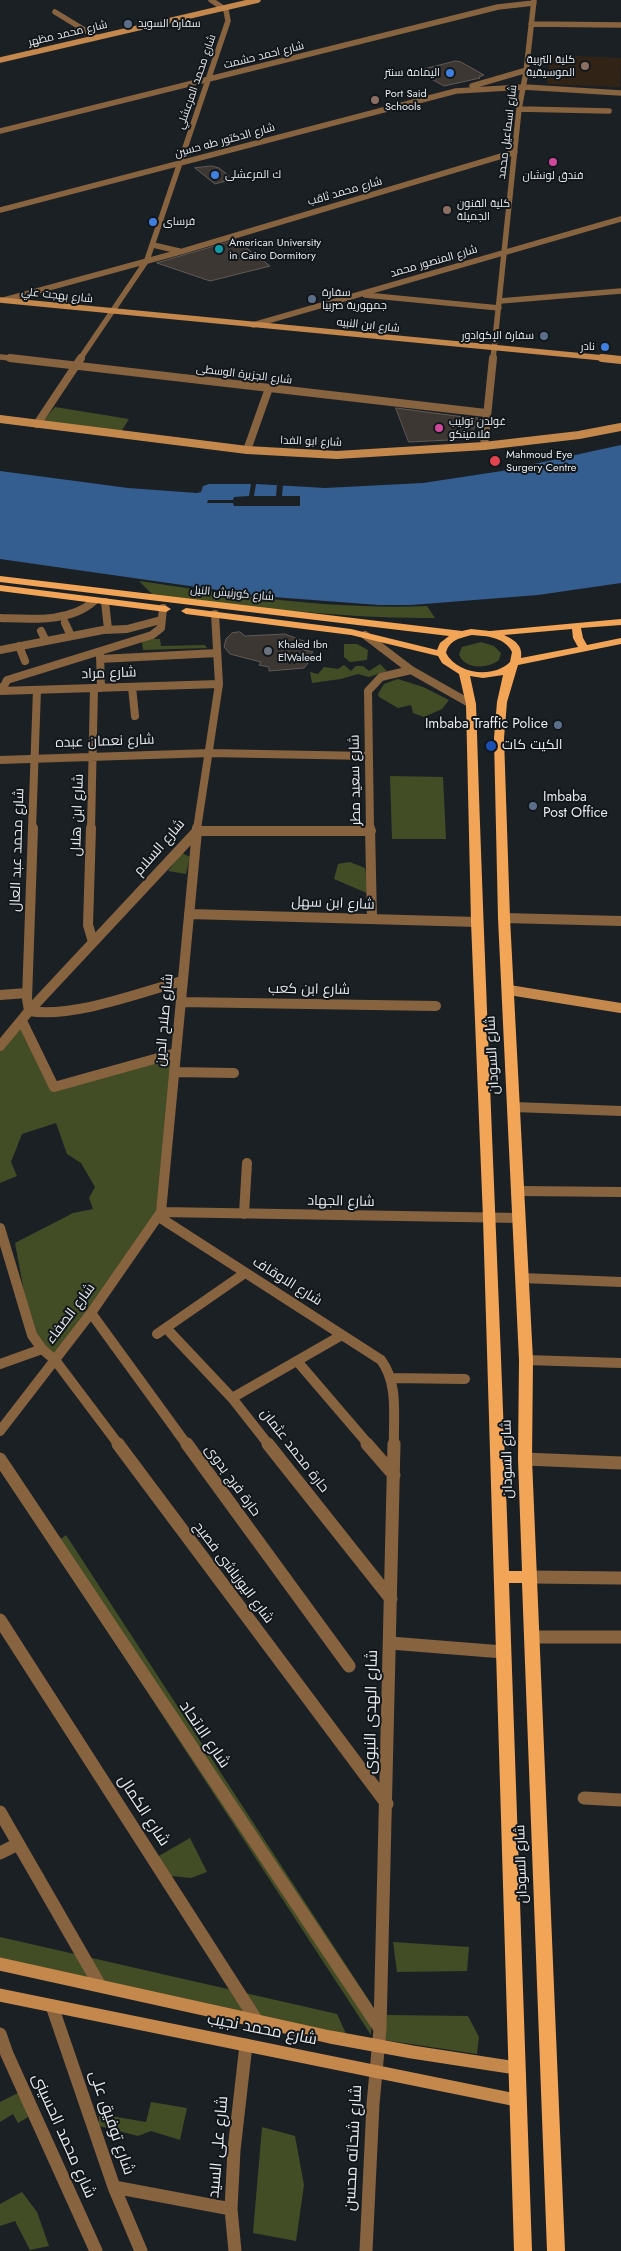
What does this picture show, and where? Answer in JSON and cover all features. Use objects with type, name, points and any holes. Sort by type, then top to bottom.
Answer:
[{"type":"main road","name":"شارع كورنيش النيل","points":[[0,579],[461,634],[490,634]]},
{"type":"main road","name":"شارع كورنيش النيل","points":[[0,588],[94,601],[215,614],[365,635],[441,654]]},
{"type":"main road","points":[[490,634],[621,622]]},
{"type":"main road","points":[[576,626],[578,638],[586,649]]},
{"type":"main road","points":[[461,634],[446,642],[441,654],[444,662],[464,674],[490,675],[513,665],[621,641]]},
{"type":"main road","points":[[490,634],[501,637],[515,648],[517,655],[513,665]]},
{"type":"main road","name":"شارع السودان","points":[[513,665],[502,702],[499,738],[504,918],[526,1360],[525,1459],[556,2251]]},
{"type":"main road","name":"شارع السودان","points":[[464,674],[471,704],[477,922],[490,1218],[516,2100],[523,2251]]},
{"type":"main road","points":[[501,1577],[530,1577]]},
{"type":"street","points":[[211,0],[225,8]]},
{"type":"street","name":"شارع محمد مظهر","points":[[0,60],[258,0]]},
{"type":"street","name":"شارع اسماعيل محمد","points":[[484,446],[519,109],[524,87],[534,1]]},
{"type":"street","name":"شارع احمد حشمت","points":[[0,131],[498,7],[534,1]]},
{"type":"street","name":"شارع محمد المرعشلي","points":[[37,424],[148,260],[210,80],[228,21],[228,14],[225,8]]},
{"type":"street","points":[[56,12],[96,37]]},
{"type":"street","points":[[531,24],[621,25]]},
{"type":"street","points":[[456,91],[526,71]]},
{"type":"street","name":"شارع الدكتور طه حسين","points":[[0,210],[456,91],[524,87],[621,93]]},
{"type":"street","points":[[519,109],[609,112]]},
{"type":"street","name":"شارع محمد ثاقب","points":[[2,300],[180,252],[515,152]]},
{"type":"street","name":"شارع المنصور محمد","points":[[253,325],[621,219]]},
{"type":"street","points":[[153,245],[180,252]]},
{"type":"street","points":[[358,294],[500,305],[621,291]]},
{"type":"street","name":"شارع بهجت علي","points":[[2,300],[112,312]]},
{"type":"street","name":"شارع ابن النبيه","points":[[112,312],[621,360]]},
{"type":"street","name":"شارع الجزيرة الوسطى","points":[[0,357],[486,413]]},
{"type":"street","points":[[247,450],[268,388]]},
{"type":"street","name":"شارع ابو الفدا","points":[[0,419],[247,450],[300,454],[354,455],[484,446],[579,435],[621,427]]},
{"type":"street","points":[[0,618],[16,619],[62,615],[86,609],[94,601]]},
{"type":"street","points":[[105,602],[108,629]]},
{"type":"street","points":[[0,689],[7,680],[100,656],[156,633],[161,628],[163,608]]},
{"type":"street","name":"شارع السلام","points":[[0,1046],[29,1011],[197,831],[219,684],[215,614]]},
{"type":"street","points":[[0,650],[108,629],[127,629],[161,620]]},
{"type":"street","points":[[65,623],[71,636]]},
{"type":"street","points":[[41,631],[46,641]]},
{"type":"street","points":[[365,635],[411,670],[471,704]]},
{"type":"street","points":[[19,646],[25,661]]},
{"type":"street","points":[[100,656],[217,653]]},
{"type":"street","name":"شارع ابن هلال","points":[[93,942],[88,925],[97,688],[100,656]]},
{"type":"street","name":"شارع سعيد مطر","points":[[372,919],[368,691],[371,684],[382,676],[411,670]]},
{"type":"street","name":"شارع مراد","points":[[0,689],[37,690],[219,684]]},
{"type":"street","points":[[132,687],[135,716]]},
{"type":"street","name":"شارع محمد عبد العال","points":[[29,1011],[27,993],[37,690]]},
{"type":"street","name":"شارع نعمان عبده","points":[[0,760],[210,753],[368,756]]},
{"type":"street","points":[[197,831],[371,831]]},
{"type":"street","name":"شارع صلاح الدين","points":[[160,1215],[197,831]]},
{"type":"street","name":"شارع ابن سهل","points":[[189,914],[477,922]]},
{"type":"street","points":[[504,918],[621,921]]},
{"type":"street","points":[[29,1011],[42,1013],[66,1012],[182,982]]},
{"type":"street","points":[[508,990],[621,1008]]},
{"type":"street","points":[[0,995],[27,993]]},
{"type":"street","name":"شارع ابن كعب","points":[[181,1002],[436,1006]]},
{"type":"street","points":[[22,1021],[53,1087],[176,1053]]},
{"type":"street","points":[[174,1072],[234,1073]]},
{"type":"street","points":[[514,1107],[621,1111]]},
{"type":"street","points":[[244,1214],[247,1163]]},
{"type":"street","points":[[518,1191],[621,1192]]},
{"type":"street","name":"شارع الجهاد","points":[[160,1215],[244,1214],[520,1218]]},
{"type":"street","name":"شارع الاوقاف","points":[[160,1215],[245,1273],[381,1360],[391,1378]]},
{"type":"street","name":"شارع الصفاء","points":[[0,1431],[91,1314],[160,1215]]},
{"type":"street","name":"شارع اليوزباشى فصيح","points":[[0,1228],[32,1336],[42,1349],[55,1360],[387,1804]]},
{"type":"street","name":"حارة محمد عثمان","points":[[245,1273],[162,1331],[232,1398],[391,1599]]},
{"type":"street","points":[[522,1278],[621,1282]]},
{"type":"street","name":"حارة فرج بدوى","points":[[91,1314],[348,1666]]},
{"type":"street","points":[[232,1398],[342,1335]]},
{"type":"street","points":[[0,1364],[42,1349]]},
{"type":"street","points":[[526,1360],[621,1363]]},
{"type":"street","points":[[297,1361],[394,1475]]},
{"type":"street","points":[[391,1378],[464,1379]]},
{"type":"street","name":"شارع الهدى النبوى","points":[[378,2046],[387,1804],[394,1475],[391,1378]]},
{"type":"street","name":"شارع الاتحاد","points":[[0,1459],[380,2029]]},
{"type":"street","points":[[525,1459],[621,1463]]},
{"type":"street","points":[[530,1577],[621,1578]]},
{"type":"street","name":"شارع الكمال","points":[[0,1620],[257,2021]]},
{"type":"street","points":[[533,1637],[621,1637]]},
{"type":"street","points":[[390,1644],[503,1652]]},
{"type":"street","points":[[584,1798],[621,1800]]},
{"type":"street","points":[[0,1812],[98,1984]]},
{"type":"street","points":[[0,1853],[18,1844]]},
{"type":"street","name":"شارع محمد نجيب","points":[[0,1964],[378,2046],[516,2068]]},
{"type":"street","name":"شارع محمد نجيب","points":[[0,1998],[52,2006],[516,2100]]},
{"type":"street","name":"شارع توفيق على","points":[[52,2006],[114,2187],[141,2251]]},
{"type":"street","name":"شارع محمد الحسينى","points":[[0,2034],[7,2054],[96,2251]]},
{"type":"street","name":"شارع على السيد","points":[[235,2251],[231,2209],[234,2150],[246,2045]]},
{"type":"street","name":"شارع شحاته محسن","points":[[366,2251],[375,2071],[378,2046]]},
{"type":"street","points":[[114,2187],[231,2209]]},
{"type":"shaded area","name":"كلية التربية الموسيقية","points":[[550,55],[621,58],[620,87],[547,84]]},
{"type":"green space","points":[[55,407],[129,419],[121,432],[41,423]]},
{"type":"green space","points":[[139,581],[319,604],[391,607],[427,606],[435,618],[329,614],[154,596]]},
{"type":"green space","points":[[145,639],[160,639],[161,646],[205,645],[207,648],[143,650],[142,642]]},
{"type":"green space","points":[[481,642],[494,646],[501,653],[499,660],[483,666],[466,663],[459,654],[462,647]]},
{"type":"green space","points":[[344,644],[357,644],[368,650],[367,660],[350,662],[344,657]]},
{"type":"green space","points":[[380,664],[387,671],[369,677],[358,674],[341,679],[312,683],[310,672],[318,674],[324,667],[338,669],[344,665],[351,671],[356,666],[363,666],[369,671]]},
{"type":"green space","points":[[398,679],[423,687],[449,700],[442,709],[424,717],[413,713],[411,705],[398,708],[379,697],[378,694],[384,684]]},
{"type":"green space","points":[[390,776],[443,777],[446,839],[392,839]]},
{"type":"green space","points":[[182,853],[190,857],[186,874],[168,871]]},
{"type":"green space","points":[[350,862],[365,868],[369,894],[334,879],[338,864]]},
{"type":"green space","points":[[21,1028],[50,1089],[176,1057],[161,1212],[55,1354],[32,1335],[15,1243],[73,1213],[93,1209],[89,1198],[95,1187],[81,1163],[67,1154],[56,1123],[22,1134],[11,1162],[17,1176],[0,1183],[0,1050]]},
{"type":"green space","points":[[66,1535],[372,2005],[371,2035],[52,1546]]},
{"type":"green space","points":[[190,1838],[207,1872],[191,1878],[171,1876],[157,1857]]},
{"type":"green space","points":[[0,1937],[337,2014],[347,2036],[0,1958]]},
{"type":"green space","points":[[393,1942],[469,1947],[467,1971],[397,1972]]},
{"type":"green space","points":[[387,2015],[468,2016],[479,2037],[477,2054],[384,2040]]},
{"type":"green space","points":[[20,2092],[28,2117],[18,2123],[13,2114],[0,2122],[0,2102]]},
{"type":"green space","points":[[151,2102],[187,2108],[180,2140],[151,2131],[138,2136],[99,2126],[99,2114],[146,2122]]},
{"type":"green space","points":[[262,2127],[295,2136],[304,2185],[296,2241],[253,2233]]},
{"type":"green space","points":[[22,2192],[37,2212],[49,2246],[30,2250],[15,2221],[0,2226],[0,2204]]},
{"type":"water","points":[[621,445],[621,583],[538,595],[411,605],[379,605],[260,596],[0,559],[0,471],[128,488],[197,493],[201,492],[203,486],[209,484],[256,484],[325,488],[423,483],[502,471]]},
{"type":"pier","points":[[251,484],[256,484],[254,496],[276,496],[277,485],[283,485],[282,496],[300,496],[300,506],[234,506],[233,503],[207,503],[208,500],[233,500],[234,497],[249,496]]},
{"type":"building","name":"اليمامة سنتر","points":[[456,61],[484,75],[480,78],[444,86],[417,71]]},
{"type":"building","name":"ك المرعشلى","points":[[212,166],[219,168],[233,179],[215,184],[195,168]]},
{"type":"building","name":"American University in Cairo Dormitory","points":[[236,240],[270,266],[210,281],[157,263]]},
{"type":"building","name":"غولدن توليب فلامينكو","points":[[396,408],[478,418],[470,439],[409,442]]},
{"type":"building","name":"Khaled Ibn ElWaleed","points":[[240,632],[245,636],[285,634],[306,642],[304,650],[313,652],[311,654],[314,655],[304,668],[269,671],[269,667],[259,665],[261,662],[230,654],[224,647],[226,639],[232,633]]},
{"type":"place","name":"سفارة السويد","points":[[128,24]]},
{"type":"place","name":"كلية التربية الموسيقية","points":[[585,66]]},
{"type":"place","name":"اليمامة سنتر","points":[[450,73]]},
{"type":"place","name":"Port Said Schools","points":[[375,100]]},
{"type":"place","name":"فندق لونشان","points":[[553,162]]},
{"type":"place","name":"ك المرعشلى","points":[[215,175]]},
{"type":"place","name":"كلية الفنون الجميلة","points":[[447,210]]},
{"type":"place","name":"فرساى","points":[[153,222]]},
{"type":"place","name":"American University in Cairo Dormitory","points":[[219,249]]},
{"type":"place","name":"سفارة جمهورية صربيا","points":[[312,299]]},
{"type":"place","name":"سفارة الإكوادور","points":[[544,336]]},
{"type":"place","name":"نادر","points":[[605,347]]},
{"type":"place","name":"غولدن توليب فلامينكو","points":[[439,428]]},
{"type":"place","name":"Mahmoud Eye Surgery Centre","points":[[495,461]]},
{"type":"place","name":"Khaled Ibn ElWaleed","points":[[268,651]]},
{"type":"place","name":"Imbaba Traffic Police","points":[[558,725]]},
{"type":"place","name":"الکيت کات","points":[[491,746]]},
{"type":"place","name":"Imbaba Post Office","points":[[533,806]]}]
